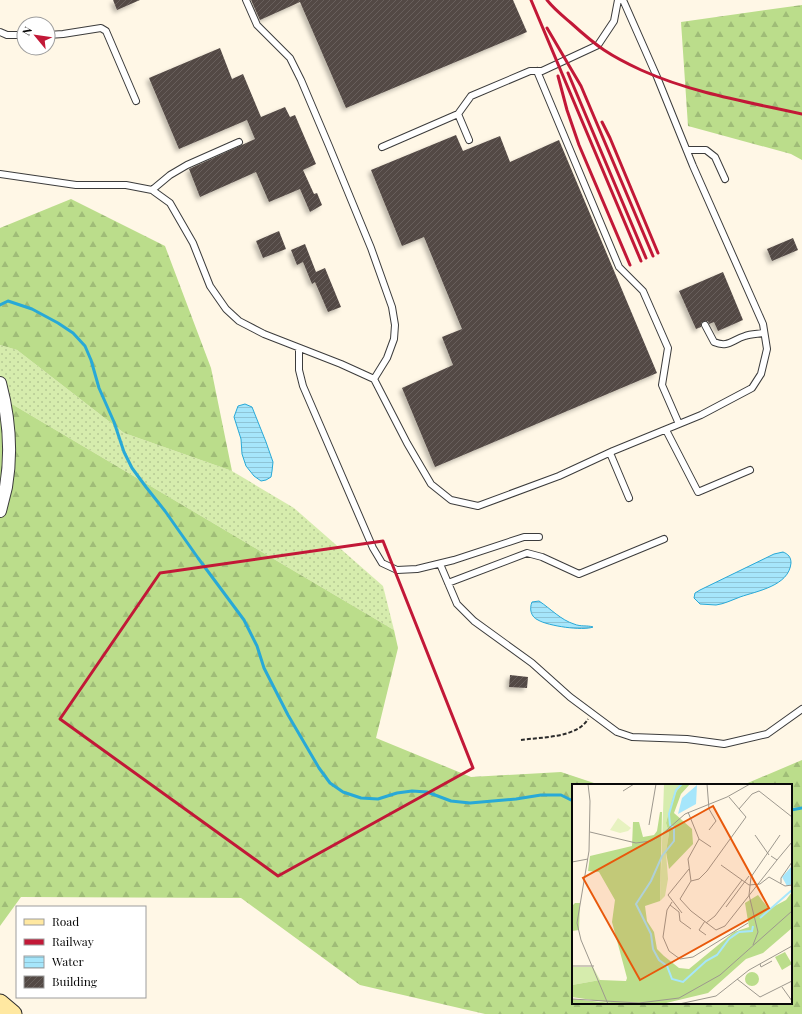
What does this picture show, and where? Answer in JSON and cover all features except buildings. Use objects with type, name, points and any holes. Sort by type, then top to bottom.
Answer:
[{"type":"street","points":[[0,383],[7,416],[9,464],[6,488],[0,512]]},
{"type":"street","points":[[0,1003],[13,1014]]},
{"type":"lane","points":[[246,0],[257,25],[290,58],[293,63],[371,248],[392,307],[395,325],[394,339],[387,358],[374,379]]},
{"type":"lane","points":[[382,147],[458,114],[471,96],[530,70],[542,71],[598,45],[614,21],[618,0]]},
{"type":"lane","points":[[0,174],[76,186],[126,185],[152,190],[170,203],[193,243],[210,286],[226,309],[239,321],[264,334],[341,364],[374,379],[407,443],[431,484],[451,500],[478,506],[560,476],[610,453],[701,415],[752,388],[761,374],[767,349],[762,324],[623,0]]},
{"type":"lane","points":[[56,34],[101,28],[106,31],[136,101]]},
{"type":"lane","points":[[0,32],[8,35],[16,35]]},
{"type":"lane","points":[[537,71],[619,267],[643,291],[668,348],[662,385],[679,424]]},
{"type":"lane","points":[[458,114],[469,140]]},
{"type":"lane","points":[[152,190],[170,175],[187,165],[240,142]]},
{"type":"lane","points":[[687,150],[706,150],[715,157],[725,179]]},
{"type":"lane","points":[[705,325],[714,342],[720,345],[728,344],[746,336],[764,333]]},
{"type":"lane","points":[[299,348],[299,370],[303,386],[373,548],[382,563],[397,570],[416,569],[454,560],[524,537],[539,537]]},
{"type":"lane","points":[[666,430],[698,492],[750,470]]},
{"type":"lane","points":[[610,453],[629,498]]},
{"type":"lane","points":[[448,583],[527,553],[542,557],[579,574],[664,539]]},
{"type":"lane","points":[[440,564],[457,604],[474,621],[532,663],[570,697],[617,732],[632,736],[724,744],[767,734],[802,709]]},
{"type":"path","points":[[521,740],[565,734],[577,730],[585,724],[591,713]]},
{"type":"highlighted area","points":[[383,541],[473,768],[278,876],[60,719],[160,573]]},
{"type":"green space","points":[[802,5],[802,160],[791,154],[688,126],[681,22]]},
{"type":"green space","points":[[71,199],[165,246],[211,368],[232,471],[124,433],[17,350],[0,345],[0,228]]},
{"type":"green space","points":[[0,345],[17,350],[124,433],[232,471],[294,508],[383,586],[394,630],[0,397]]},
{"type":"green space","points":[[0,397],[394,630],[398,648],[376,738],[471,777],[561,772],[597,784],[572,784],[572,1004],[792,1004],[792,784],[745,784],[802,760],[802,1014],[485,1014],[360,985],[241,898],[21,897],[0,926]]},
{"type":"water","points":[[245,404],[252,407],[273,462],[271,477],[266,480],[261,481],[254,476],[246,466],[242,454],[241,439],[234,417],[238,406]]},
{"type":"water","points":[[783,552],[790,557],[791,563],[789,571],[785,577],[771,586],[716,605],[700,604],[694,598],[695,593],[700,590],[774,554]]},
{"type":"water","points":[[539,601],[569,622],[593,627],[566,627],[549,624],[538,620],[532,615],[531,607],[532,602]]},
{"type":"waterway","points":[[0,305],[8,301],[32,309],[73,333],[85,346],[91,360],[99,388],[114,422],[124,452],[132,468],[244,620],[257,646],[264,668],[288,715],[319,768],[330,783],[343,792],[361,798],[378,799],[397,793],[412,791],[427,792],[451,801],[470,803],[541,795],[561,795],[572,800]]},
{"type":"waterway","points":[[792,810],[802,808]]},
{"type":"railway","points":[[531,0],[641,261]]},
{"type":"railway","points":[[547,0],[595,44],[641,70],[700,91],[802,114]]},
{"type":"railway","points":[[547,28],[581,86],[653,256]]},
{"type":"railway","points":[[568,73],[646,258]]},
{"type":"railway","points":[[558,76],[567,110],[579,145],[630,265]]},
{"type":"railway","points":[[602,122],[658,253]]}]
